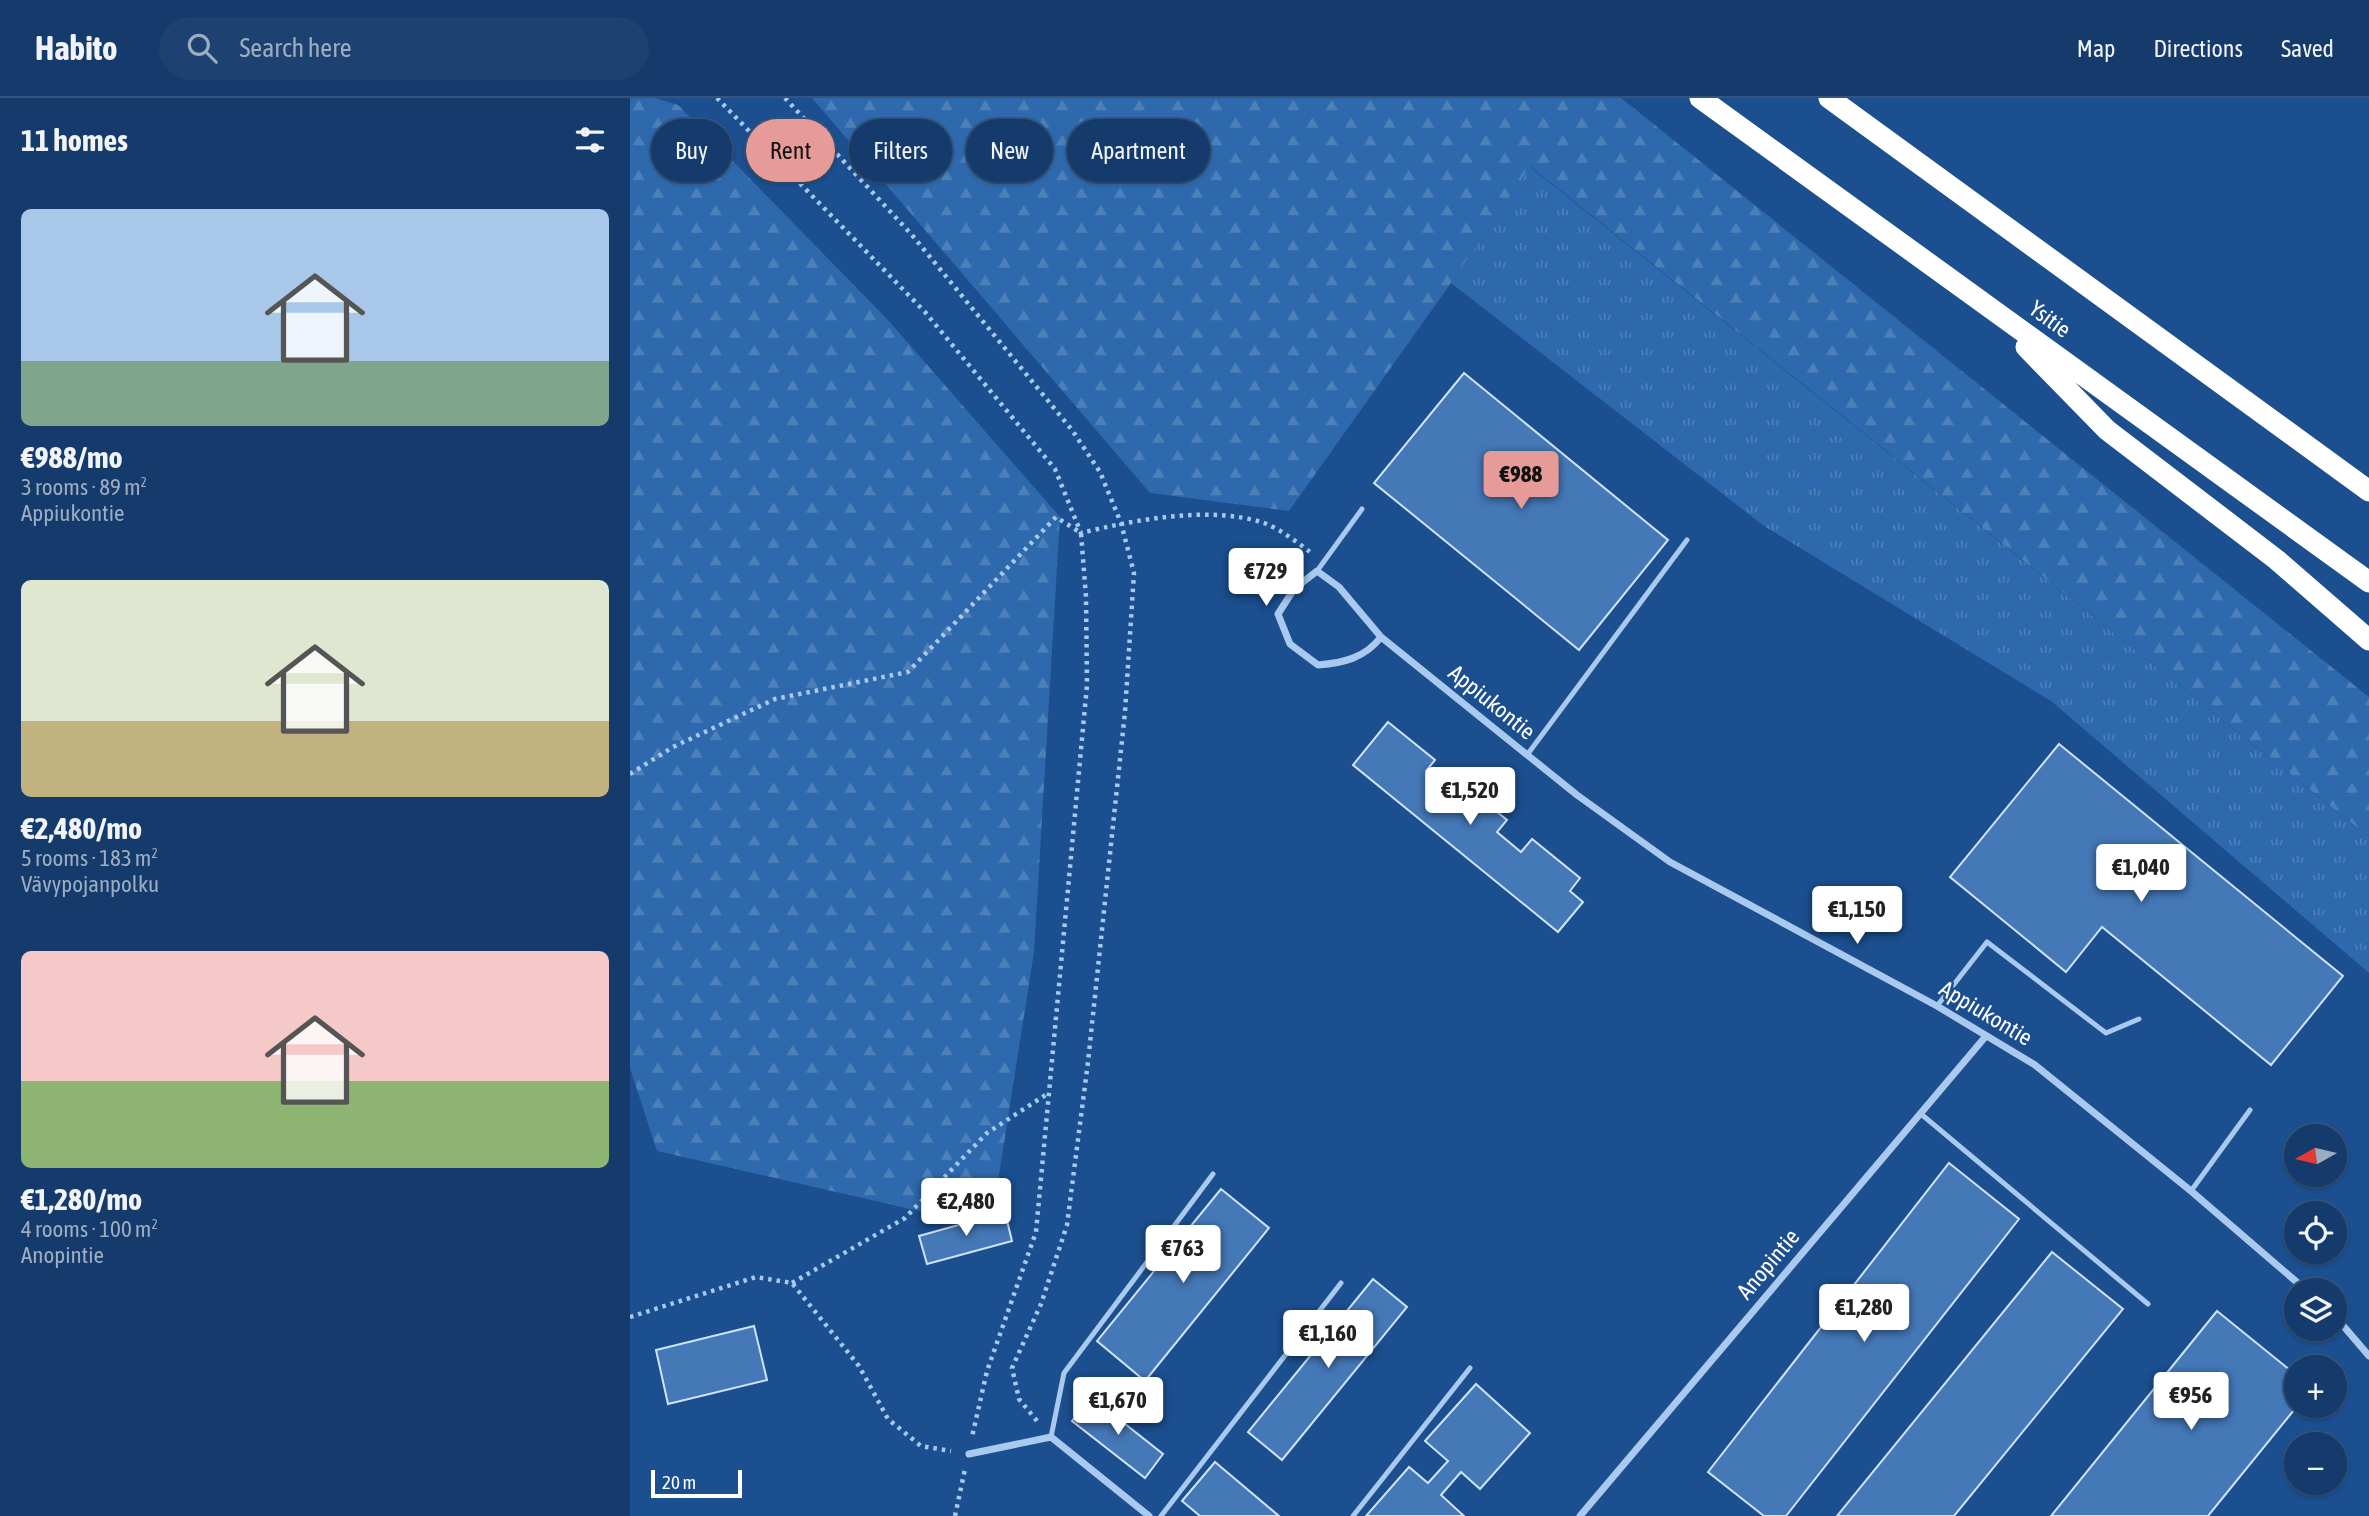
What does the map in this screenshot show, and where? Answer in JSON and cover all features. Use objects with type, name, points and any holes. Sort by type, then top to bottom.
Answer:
[{"type":"highway","name":"Ysitie","points":[[1700,98],[2369,582]]},
{"type":"highway","points":[[1829,98],[2369,491]]},
{"type":"highway","points":[[1986,306],[2107,430],[2277,561],[2369,640]]},
{"type":"street","name":"Appiukontie","points":[[1317,570],[1339,587],[1381,637],[1577,795],[1670,862],[1937,1006],[2035,1065],[2191,1191],[2292,1278]]},
{"type":"street","points":[[1317,570],[1294,589],[1278,614],[1290,644],[1318,665],[1345,663],[1373,647],[1381,637]]},
{"type":"street","name":"Anopintie","points":[[1580,1516],[1986,1037]]},
{"type":"street","points":[[2347,1330],[2369,1356]]},
{"type":"street","points":[[969,1454],[1051,1437],[1149,1516]]},
{"type":"lane","points":[[1317,570],[1362,509]]},
{"type":"lane","points":[[1527,755],[1687,540]]},
{"type":"lane","points":[[1937,1006],[1987,942],[2106,1033],[2139,1019]]},
{"type":"lane","points":[[2191,1191],[2250,1110]]},
{"type":"lane","points":[[1921,1114],[2148,1304]]},
{"type":"lane","points":[[1051,1437],[1064,1373],[1213,1174]]},
{"type":"lane","points":[[1161,1516],[1341,1283]]},
{"type":"lane","points":[[1353,1516],[1470,1368]]},
{"type":"path","points":[[716,98],[925,312],[1055,469],[1081,533],[1086,597],[1087,685],[1036,1232],[987,1371],[955,1516]]},
{"type":"path","points":[[785,98],[912,235],[1072,430],[1100,472],[1121,523],[1134,573],[1125,712],[1088,1062],[1067,1225],[1041,1304],[1012,1368],[1019,1399],[1051,1437]]},
{"type":"path","points":[[630,774],[673,747],[775,699],[908,672],[1056,517],[1081,533],[1121,523],[1220,515],[1265,523],[1301,545]]},
{"type":"path","points":[[630,1317],[755,1277],[792,1283],[905,1217],[987,1133],[1047,1094]]},
{"type":"path","points":[[792,1283],[859,1366],[888,1419],[921,1446],[969,1454]]},
{"type":"green space","points":[[630,98],[655,98],[678,105],[692,119],[651,119],[651,182],[732,182],[732,160],[746,175],[746,182],[753,182],[888,320],[1060,517],[1034,952],[993,1213],[963,1221],[657,1151],[630,1068]]},
{"type":"green space","points":[[812,98],[1621,98],[2369,697],[2369,837],[1530,166],[1451,283],[1289,511],[1150,493],[884,182],[952,182],[952,119],[849,119],[849,141],[835,125],[835,119],[830,119]]},
{"type":"green space","points":[[1529,166],[2369,837],[2369,973],[2051,701],[1764,526],[1451,283]]},
{"type":"building","points":[[1464,373],[1668,540],[1579,650],[1374,483]]},
{"type":"building","points":[[1388,722],[1435,760],[1426,771],[1453,793],[1461,783],[1507,820],[1497,832],[1521,852],[1532,839],[1580,878],[1570,891],[1583,902],[1558,932],[1353,765]]},
{"type":"building","points":[[2059,744],[2343,976],[2271,1065],[2102,927],[2066,972],[1950,877]]},
{"type":"building","points":[[1949,1163],[2019,1219],[1786,1516],[1764,1516],[1708,1472]]},
{"type":"building","points":[[1221,1189],[1269,1228],[1145,1381],[1097,1341]]},
{"type":"building","points":[[1005,1212],[1012,1241],[927,1264],[919,1236]]},
{"type":"building","points":[[2052,1252],[2123,1309],[1954,1516],[1837,1516]]},
{"type":"building","points":[[1373,1279],[1407,1307],[1282,1460],[1248,1432]]},
{"type":"building","points":[[2217,1311],[2284,1365],[2284,1418],[2287,1418],[2208,1516],[2051,1516]]},
{"type":"building","points":[[754,1326],[767,1380],[668,1404],[656,1350]]},
{"type":"building","points":[[1476,1384],[1530,1433],[1480,1489],[1461,1472],[1441,1495],[1464,1516],[1366,1516],[1409,1467],[1428,1483],[1448,1461],[1425,1441]]},
{"type":"building","points":[[1091,1397],[1163,1454],[1145,1478],[1072,1421]]},
{"type":"building","points":[[1215,1462],[1279,1516],[1200,1516],[1182,1501]]}]
